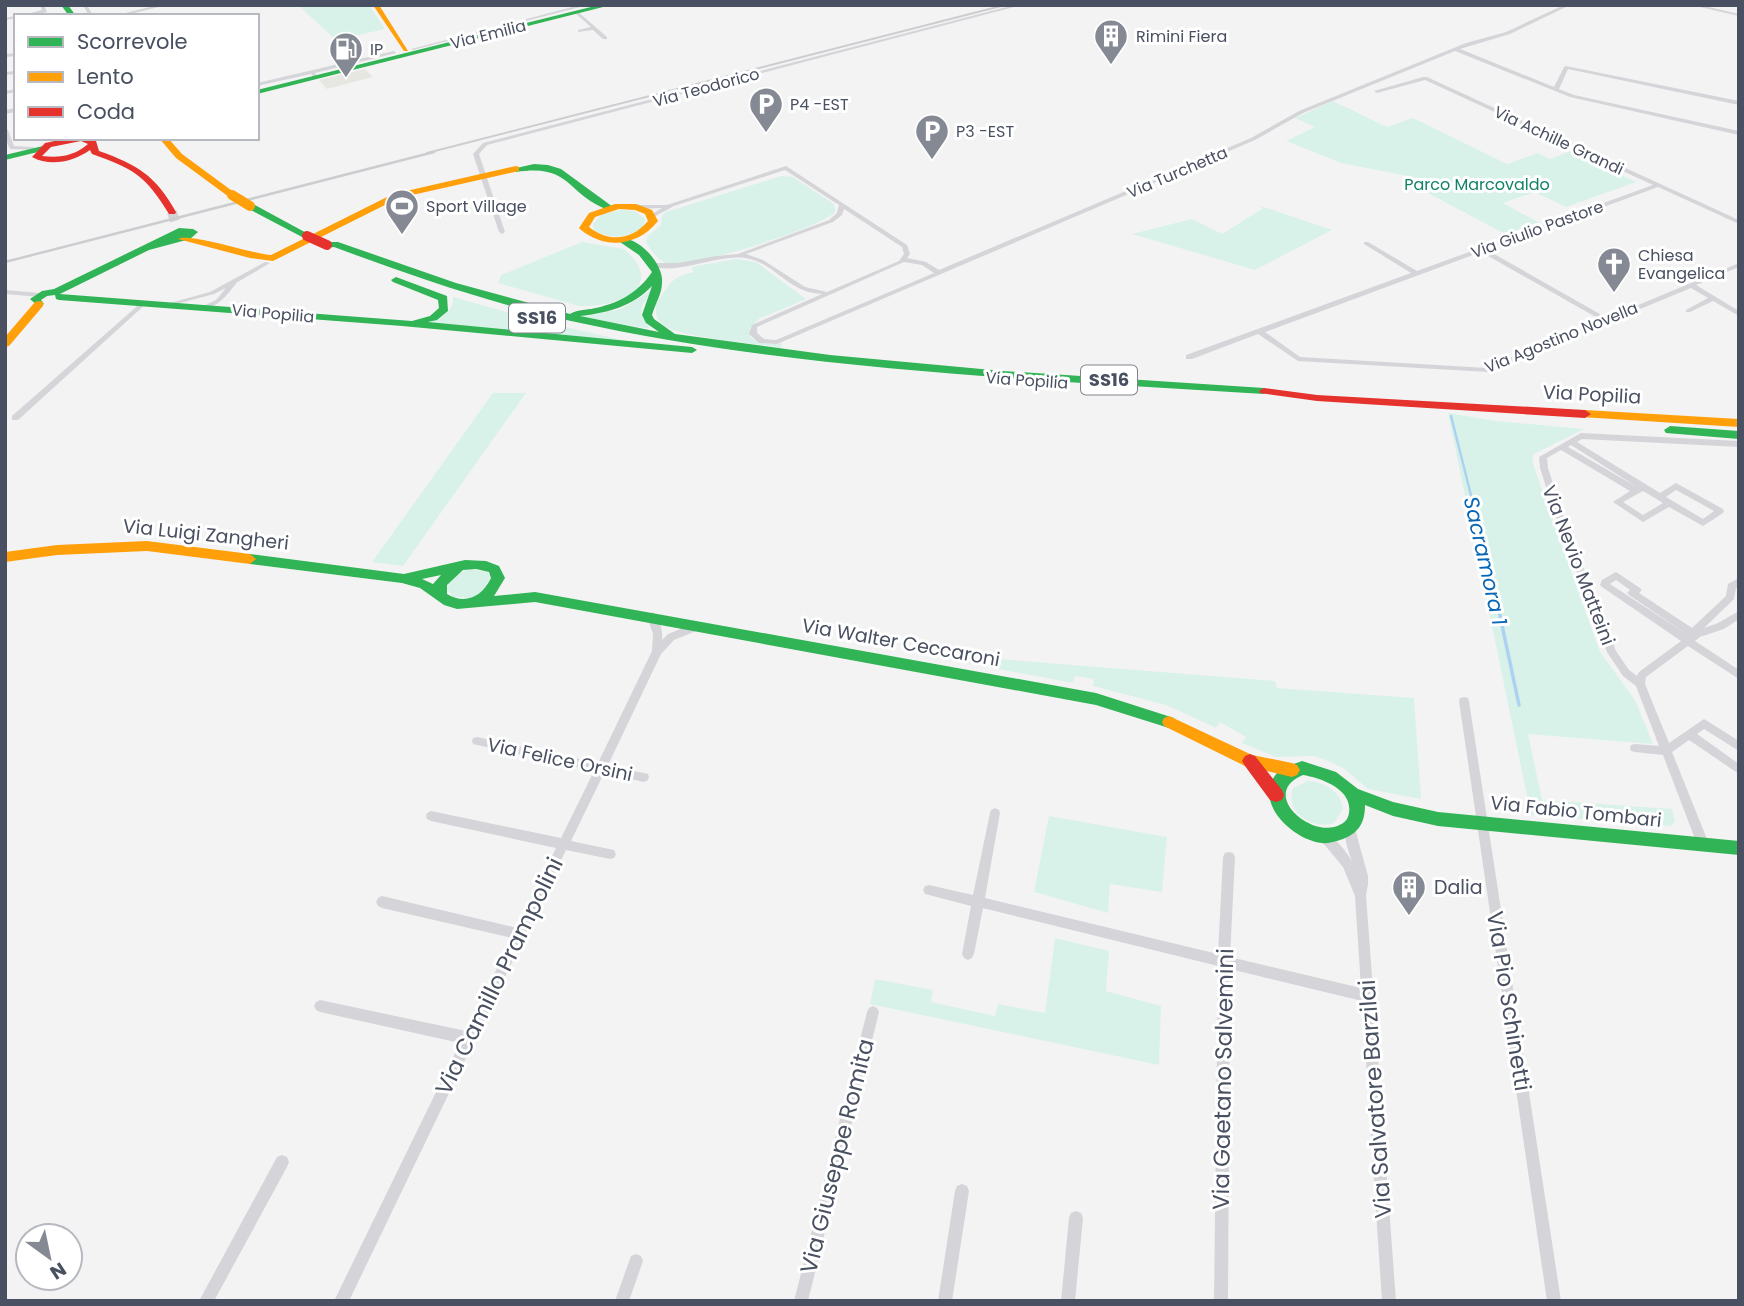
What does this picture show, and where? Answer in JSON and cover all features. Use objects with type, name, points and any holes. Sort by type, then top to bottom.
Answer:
[{"type":"main road","points":[[378,6],[406,50]]},
{"type":"main road","name":"Via Emilia","points":[[259,91],[406,50],[439,47],[457,40],[593,7]]},
{"type":"main road","name":"SS16","points":[[165,140],[179,156],[232,195],[327,245],[335,244],[383,265],[498,301],[740,351]]},
{"type":"main road","points":[[7,155],[92,143],[136,165],[154,180],[179,230],[261,259],[293,251],[396,196],[532,166],[555,168],[573,181],[599,207],[636,207],[652,216],[651,227],[633,241],[602,239],[587,233],[585,223],[599,207]]},
{"type":"main road","points":[[43,150],[49,160],[71,156],[92,143]]},
{"type":"main road","points":[[5,344],[48,297],[179,230]]},
{"type":"main road","points":[[633,241],[654,269],[658,284],[647,310],[650,321],[671,334],[689,340]]},
{"type":"main road","name":"SS16","points":[[327,245],[328,249],[375,269],[538,318],[740,351]]},
{"type":"main road","points":[[375,269],[443,298],[444,309],[433,318],[402,323]]},
{"type":"main road","points":[[498,301],[573,314],[599,311],[633,299],[651,284],[654,269]]},
{"type":"main road","name":"Via Popilia","points":[[48,297],[145,302],[740,351],[837,365],[1229,396],[1317,398],[1739,423]]},
{"type":"main road","points":[[1438,407],[1513,417],[1739,435]]},
{"type":"main road","name":"Via Luigi Zangheri","points":[[5,556],[110,546],[147,546],[402,578],[425,585],[440,596]]},
{"type":"main road","name":"Via Walter Ceccaroni","points":[[459,566],[486,564],[513,588],[535,597],[652,616],[1096,699],[1173,723],[1250,761],[1292,770]]},
{"type":"main road","points":[[440,596],[440,583],[459,566]]},
{"type":"main road","name":"Via Luigi Zangheri","points":[[402,578],[459,566]]},
{"type":"main road","points":[[478,602],[493,592],[498,578],[496,572]]},
{"type":"main road","name":"Via Walter Ceccaroni","points":[[440,596],[444,601],[459,606],[535,597]]},
{"type":"main road","name":"Via Walter Ceccaroni","points":[[1250,761],[1276,795]]},
{"type":"main road","points":[[1302,768],[1324,771],[1344,784],[1351,793],[1357,810],[1353,823],[1335,836],[1324,837],[1302,830],[1292,823],[1284,814],[1276,795],[1280,780],[1292,770],[1302,768]]},
{"type":"main road","name":"Via Fabio Tombari","points":[[1351,793],[1371,803],[1409,813],[1482,823],[1739,848]]},
{"type":"main road","name":"Via Fabio Tombari","points":[[1353,823],[1373,814],[1409,813]]},
{"type":"street","points":[[124,14],[164,5]]},
{"type":"street","name":"Via Teodorico","points":[[502,232],[476,154],[485,144],[1020,5]]},
{"type":"street","name":"Via Turchetta","points":[[834,290],[754,326],[753,334],[762,341],[785,339],[1253,139],[1301,112],[1455,49],[1508,33],[1568,5]]},
{"type":"street","points":[[1693,5],[1739,15]]},
{"type":"street","name":"Via Emilia","points":[[593,7],[594,28],[605,38]]},
{"type":"street","points":[[24,14],[43,8]]},
{"type":"street","points":[[580,31],[594,28]]},
{"type":"street","points":[[406,50],[457,40]]},
{"type":"street","points":[[1455,49],[1591,101],[1739,133]]},
{"type":"street","points":[[1556,89],[1566,67],[1739,103]]},
{"type":"street","points":[[259,85],[314,75]]},
{"type":"street","name":"Via Achille Grandi","points":[[1377,91],[1425,78],[1739,222]]},
{"type":"street","points":[[5,130],[7,155]]},
{"type":"street","points":[[652,216],[672,205],[786,168],[905,246],[907,254],[902,261]]},
{"type":"street","name":"Via Giulio Pastore","points":[[1189,357],[1657,185]]},
{"type":"street","points":[[654,269],[734,256],[831,220],[840,214],[842,204]]},
{"type":"street","points":[[636,207],[672,205]]},
{"type":"street","points":[[1366,243],[1416,273]]},
{"type":"street","points":[[1481,249],[1607,321]]},
{"type":"street","points":[[734,256],[762,262],[806,292],[834,290],[902,261],[923,263],[939,273]]},
{"type":"street","points":[[902,261],[928,277]]},
{"type":"street","points":[[169,304],[212,293],[267,264]]},
{"type":"street","name":"Via Agostino Novella","points":[[1259,331],[1298,359],[1488,370],[1739,265]]},
{"type":"street","points":[[204,307],[218,301],[236,281]]},
{"type":"street","points":[[1691,285],[1739,314]]},
{"type":"street","name":"Via Popilia","points":[[5,292],[48,297]]},
{"type":"street","points":[[204,307],[212,293]]},
{"type":"street","points":[[225,293],[232,310]]},
{"type":"street","points":[[1688,312],[1713,298]]},
{"type":"street","points":[[15,418],[145,302]]},
{"type":"street","name":"Via Nevio Matteini","points":[[1640,684],[1626,673],[1612,652],[1550,493],[1541,462],[1543,457],[1581,436],[1739,444]]},
{"type":"street","points":[[1572,442],[1639,489]]},
{"type":"street","points":[[1562,447],[1639,489],[1670,502],[1703,523],[1720,511],[1676,486],[1660,497]]},
{"type":"street","points":[[1639,489],[1617,502],[1643,519],[1670,502]]},
{"type":"street","points":[[1694,637],[1605,585],[1605,582],[1616,575],[1637,590],[1632,593],[1694,637],[1739,675]]},
{"type":"street","points":[[1694,637],[1696,630],[1731,597],[1739,581]]},
{"type":"street","points":[[1703,844],[1640,684],[1642,675],[1694,637],[1721,626],[1739,614]]},
{"type":"street","points":[[652,616],[659,634],[657,652]]},
{"type":"street","name":"Via Camillo Prampolini","points":[[341,1301],[657,652],[671,637],[698,626]]},
{"type":"street","name":"Via Pio Schinetti","points":[[1464,701],[1554,1301]]},
{"type":"street","points":[[1635,748],[1666,751],[1704,723],[1739,747]]},
{"type":"street","points":[[1689,734],[1739,770]]},
{"type":"street","name":"Via Felice Orsini","points":[[477,741],[644,777]]},
{"type":"street","points":[[968,954],[995,813]]},
{"type":"street","points":[[431,816],[610,854]]},
{"type":"street","name":"Via Salvatore Barzilai","points":[[1353,823],[1350,844],[1364,879],[1361,896]]},
{"type":"street","name":"Via Salvatore Barzilai","points":[[1324,837],[1343,853],[1356,877],[1361,896],[1389,1301]]},
{"type":"street","name":"Via Gaetano Salvemini","points":[[1221,1301],[1224,960],[1229,857]]},
{"type":"street","points":[[929,890],[1367,996]]},
{"type":"street","points":[[382,902],[519,934]]},
{"type":"street","points":[[320,1006],[468,1038]]},
{"type":"street","name":"Via Giuseppe Romita","points":[[801,1301],[873,1012]]},
{"type":"street","points":[[206,1301],[282,1162]]},
{"type":"street","points":[[945,1301],[962,1191]]},
{"type":"street","points":[[1068,1301],[1076,1218]]},
{"type":"street","points":[[622,1301],[636,1261]]},
{"type":"shaded area","name":"IP","points":[[365,69],[373,77],[327,89],[319,80]]},
{"type":"green space","points":[[298,5],[369,5],[385,29],[336,40]]},
{"type":"green space","name":"Parco Marcovaldo","points":[[1333,101],[1387,127],[1413,118],[1507,164],[1538,153],[1550,159],[1571,151],[1636,182],[1566,207],[1535,192],[1503,203],[1540,223],[1507,235],[1424,191],[1433,181],[1341,163],[1286,141],[1315,127],[1295,118]]},
{"type":"green space","points":[[781,176],[793,177],[834,204],[835,212],[782,237],[728,254],[682,264],[662,261],[646,243],[648,236],[661,225],[662,216],[666,212]]},
{"type":"green space","points":[[1261,206],[1332,230],[1255,270],[1132,234],[1192,219],[1222,234],[1262,209]]},
{"type":"green space","points":[[622,210],[635,211],[645,219],[643,227],[632,234],[619,236],[594,230],[593,224],[602,214]]},
{"type":"green space","points":[[582,242],[624,249],[637,262],[641,274],[639,284],[621,299],[593,306],[579,306],[498,283],[501,275]]},
{"type":"green space","points":[[736,259],[756,262],[806,299],[759,319],[750,328],[750,337],[754,340],[765,344],[782,343],[781,348],[719,340],[672,330],[657,319],[656,307],[661,296],[674,280],[694,272],[691,267]]},
{"type":"green space","points":[[649,292],[641,315],[650,329],[582,317],[621,309]]},
{"type":"green space","points":[[453,297],[622,340],[425,324],[449,311]]},
{"type":"green space","points":[[493,393],[526,393],[403,566],[372,562]]},
{"type":"green space","points":[[1448,413],[1496,421],[1584,429],[1534,454],[1532,461],[1600,652],[1635,700],[1653,744],[1528,734],[1542,800],[1672,809],[1675,822],[1671,826],[1531,815]]},
{"type":"green space","points":[[469,569],[487,572],[490,576],[489,586],[473,598],[453,597],[447,589],[450,582]]},
{"type":"green space","points":[[960,656],[1275,681],[1277,688],[1414,698],[1421,799],[1368,789],[1343,768],[1313,756],[1276,757],[1242,743],[1246,737],[1220,722],[1216,728],[1166,705],[1093,686],[1094,679],[1075,676],[1073,683],[945,659]]},
{"type":"green space","points":[[1308,781],[1326,786],[1339,797],[1343,809],[1334,823],[1326,825],[1309,822],[1296,812],[1291,797],[1293,788]]},
{"type":"green space","points":[[1049,816],[1167,837],[1162,892],[1110,884],[1108,913],[1034,892]]},
{"type":"green space","points":[[1055,938],[1109,951],[1106,991],[1161,1006],[1159,1065],[870,1004],[875,979],[933,990],[931,1002],[995,1016],[998,1004],[1045,1013]]},
{"type":"waterway","name":"Sacramora 1","points":[[1451,416],[1496,594]]},
{"type":"waterway","name":"Sacramora 1","points":[[1495,592],[1519,705]]},
{"type":"tunnel","points":[[172,212],[175,221]]},
{"type":"railway","points":[[427,153],[1005,5]]},
{"type":"railway","points":[[5,262],[434,152]]},
{"type":"traffic: fast","points":[[64,5],[71,14]]},
{"type":"traffic: fast","points":[[259,92],[608,5]]},
{"type":"traffic: fast","points":[[5,158],[43,148]]},
{"type":"traffic: fast","points":[[516,169],[534,166],[558,171],[595,200],[609,207]]},
{"type":"traffic: fast","points":[[250,206],[307,236]]},
{"type":"traffic: fast","points":[[39,304],[35,299],[45,293],[56,292],[179,231],[193,232],[187,237],[150,247]]},
{"type":"traffic: fast","points":[[623,240],[643,253],[657,272],[657,288],[647,315],[650,321],[670,334]]},
{"type":"traffic: fast","points":[[327,245],[335,244],[512,303],[658,335],[744,348],[917,367],[1264,391]]},
{"type":"traffic: fast","points":[[575,314],[611,307],[632,299],[656,273]]},
{"type":"traffic: fast","points":[[396,280],[443,298],[444,309],[433,318],[416,322]]},
{"type":"traffic: fast","points":[[59,297],[402,323]]},
{"type":"traffic: fast","points":[[402,323],[692,350]]},
{"type":"traffic: fast","points":[[1670,430],[1739,435]]},
{"type":"traffic: fast","points":[[250,559],[402,578],[425,585],[440,596]]},
{"type":"traffic: fast","points":[[409,577],[453,567],[465,565],[486,565],[494,569],[498,578],[494,587],[474,603],[466,605],[448,601],[440,596],[440,583],[459,566]]},
{"type":"traffic: fast","points":[[478,602],[535,597],[1096,699],[1169,722]]},
{"type":"traffic: fast","points":[[1302,768],[1331,777],[1348,788],[1354,796],[1357,815],[1347,830],[1330,836],[1318,835],[1298,826],[1284,812],[1277,795],[1278,786],[1285,776],[1302,768]]},
{"type":"traffic: fast","points":[[1351,793],[1393,809],[1438,819],[1739,848]]},
{"type":"traffic: slow","points":[[376,5],[406,50]]},
{"type":"traffic: slow","points":[[165,140],[179,156],[232,195]]},
{"type":"traffic: slow","points":[[183,239],[273,258],[396,196],[516,169]]},
{"type":"traffic: slow","points":[[232,195],[250,206]]},
{"type":"traffic: slow","points":[[618,206],[636,207],[649,212],[653,221],[639,235],[620,241],[601,239],[584,228],[592,215],[618,206]]},
{"type":"traffic: slow","points":[[5,344],[39,304]]},
{"type":"traffic: slow","points":[[1585,414],[1739,423]]},
{"type":"traffic: slow","points":[[5,557],[57,550],[147,546],[250,559]]},
{"type":"traffic: slow","points":[[1169,722],[1250,761],[1292,770]]},
{"type":"traffic: jam","points":[[72,140],[48,145],[36,157],[51,160],[74,156],[93,143],[86,140]]},
{"type":"traffic: jam","points":[[93,146],[95,152],[141,172],[156,187],[172,212]]},
{"type":"traffic: jam","points":[[307,236],[327,245]]},
{"type":"traffic: jam","points":[[1264,391],[1317,398],[1585,414]]},
{"type":"traffic: jam","points":[[1250,761],[1276,795]]},
{"type":"place","name":"Rimini Fiera","points":[[1111,66]]},
{"type":"place","name":"IP","points":[[346,79]]},
{"type":"place","name":"P4 -EST","points":[[766,134]]},
{"type":"place","name":"P3 -EST","points":[[932,161]]},
{"type":"place","name":"Sport Village","points":[[402,236]]},
{"type":"place","name":"Chiesa Evangelica","points":[[1614,294]]},
{"type":"place","name":"Dalia","points":[[1409,917]]}]
